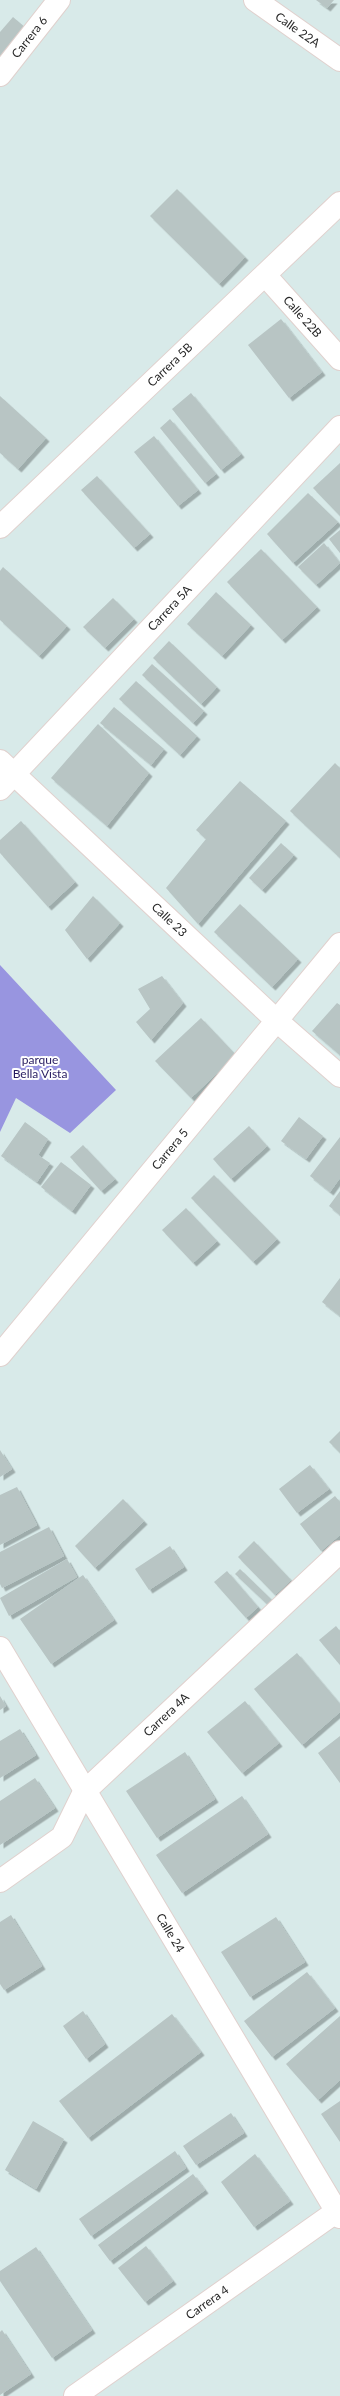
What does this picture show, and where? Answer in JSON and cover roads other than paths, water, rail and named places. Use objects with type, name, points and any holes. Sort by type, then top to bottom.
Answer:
[{"type":"street","name":"Carrera 6","points":[[0,75],[59,0]]},
{"type":"street","name":"Calle 22A","points":[[255,0],[340,60]]},
{"type":"street","name":"Carrera 5B","points":[[0,527],[340,203]]},
{"type":"street","name":"Calle 22B","points":[[265,275],[340,359]]},
{"type":"street","name":"Carrera 5A","points":[[4,775],[340,427]]},
{"type":"street","name":"Calle 23","points":[[4,775],[340,1076]]},
{"type":"street","name":"Carrera 5","points":[[0,1355],[340,944]]},
{"type":"street","name":"Carrera 4A","points":[[0,1882],[62,1837],[84,1792],[340,1552]]},
{"type":"street","name":"Calle 24","points":[[0,1648],[84,1792],[339,2213]]},
{"type":"street","name":"Carrera 4","points":[[75,2396],[339,2213]]},
{"type":"park label","name":"parque Bella Vista","points":[[40,1067]]}]
